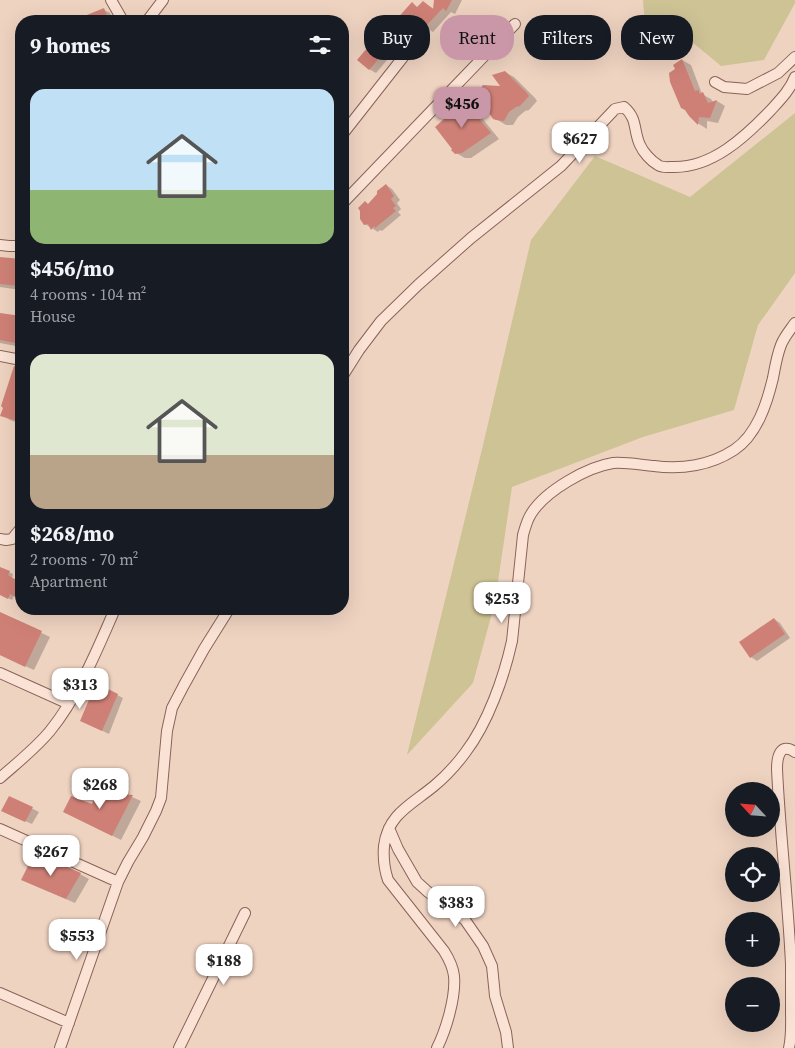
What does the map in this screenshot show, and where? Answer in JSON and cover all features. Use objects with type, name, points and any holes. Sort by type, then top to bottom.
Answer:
[{"type":"street","points":[[111,0],[120,15]]},
{"type":"street","points":[[152,15],[163,0]]},
{"type":"street","points":[[349,197],[515,24]]},
{"type":"street","points":[[715,82],[724,87],[747,89],[778,73],[795,57]]},
{"type":"street","points":[[349,126],[401,60]]},
{"type":"street","points":[[349,366],[381,321],[418,285],[471,238],[561,166],[615,109],[624,107],[631,113],[640,145],[659,166],[683,168],[718,155],[737,142],[780,100],[792,86],[795,77]]},
{"type":"street","points":[[0,245],[15,246]]},
{"type":"street","points":[[437,1048],[445,1031],[451,1000],[454,978],[450,961],[388,880],[384,859],[385,839],[389,828],[399,813],[444,777],[466,752],[481,727],[495,697],[509,657],[523,535],[530,515],[536,506],[547,496],[569,481],[602,466],[628,462],[657,467],[700,465],[734,450],[750,435],[760,416],[769,394],[780,347],[785,336],[795,323]]},
{"type":"street","points":[[0,356],[15,359]]},
{"type":"street","points":[[0,539],[12,539],[15,535]]},
{"type":"street","points":[[0,778],[45,737],[58,721],[79,686],[112,615]]},
{"type":"street","points":[[60,1048],[118,882],[143,837],[160,798],[163,786],[167,731],[172,708],[204,649],[225,615]]},
{"type":"street","points":[[0,673],[69,704]]},
{"type":"street","points":[[789,1048],[791,1038],[790,930],[778,796],[777,762],[781,751],[791,749],[795,752]]},
{"type":"street","points":[[389,828],[398,849],[417,882],[465,920],[483,946],[492,966],[495,996],[506,1032],[508,1048]]},
{"type":"street","points":[[0,829],[118,882]]},
{"type":"street","points":[[179,1048],[245,913]]},
{"type":"street","points":[[0,993],[69,1023]]},
{"type":"shaded area","points":[[643,0],[795,0],[764,60],[721,66],[693,43],[693,15],[644,15]]},
{"type":"shaded area","points":[[795,113],[795,273],[758,325],[734,410],[643,437],[512,487],[495,602],[473,683],[407,755],[531,240],[595,156],[690,197]]},
{"type":"building","points":[[434,0],[452,0],[446,11],[443,8],[430,22],[430,15],[400,15],[412,2],[417,7],[423,1],[433,9]]},
{"type":"building","points":[[104,8],[107,15],[87,15]]},
{"type":"building","points":[[364,52],[364,60],[378,60],[369,70],[357,60]]},
{"type":"building","points":[[682,60],[695,91],[699,90],[699,94],[703,92],[708,103],[717,100],[710,118],[699,117],[698,125],[681,108],[670,82],[669,73],[675,69],[673,65]]},
{"type":"building","points":[[505,71],[529,96],[520,106],[509,112],[504,121],[493,119],[476,94],[483,85],[500,86],[492,75]]},
{"type":"building","points":[[464,101],[491,133],[462,153],[455,154],[435,127]]},
{"type":"building","points":[[386,184],[394,196],[391,199],[396,206],[393,208],[396,211],[371,230],[368,224],[364,225],[360,219],[358,208],[365,201],[368,204],[377,194],[377,191]]},
{"type":"building","points":[[0,257],[15,258],[15,285],[0,284]]},
{"type":"building","points":[[0,313],[15,315],[15,343],[0,340]]},
{"type":"building","points":[[15,366],[15,420],[0,416],[3,408],[1,406]]},
{"type":"building","points":[[0,567],[10,571],[8,575],[15,579],[15,597],[10,594],[8,599],[0,595]]},
{"type":"building","points":[[0,612],[42,631],[25,667],[0,655]]},
{"type":"building","points":[[774,618],[785,634],[750,658],[739,642]]},
{"type":"building","points":[[96,683],[118,694],[102,731],[80,721]]},
{"type":"building","points":[[100,785],[117,793],[133,795],[112,836],[63,812],[71,796],[92,804]]},
{"type":"building","points":[[9,796],[33,807],[25,822],[1,811]]},
{"type":"building","points":[[33,856],[50,864],[54,861],[81,873],[66,899],[21,880]]}]
